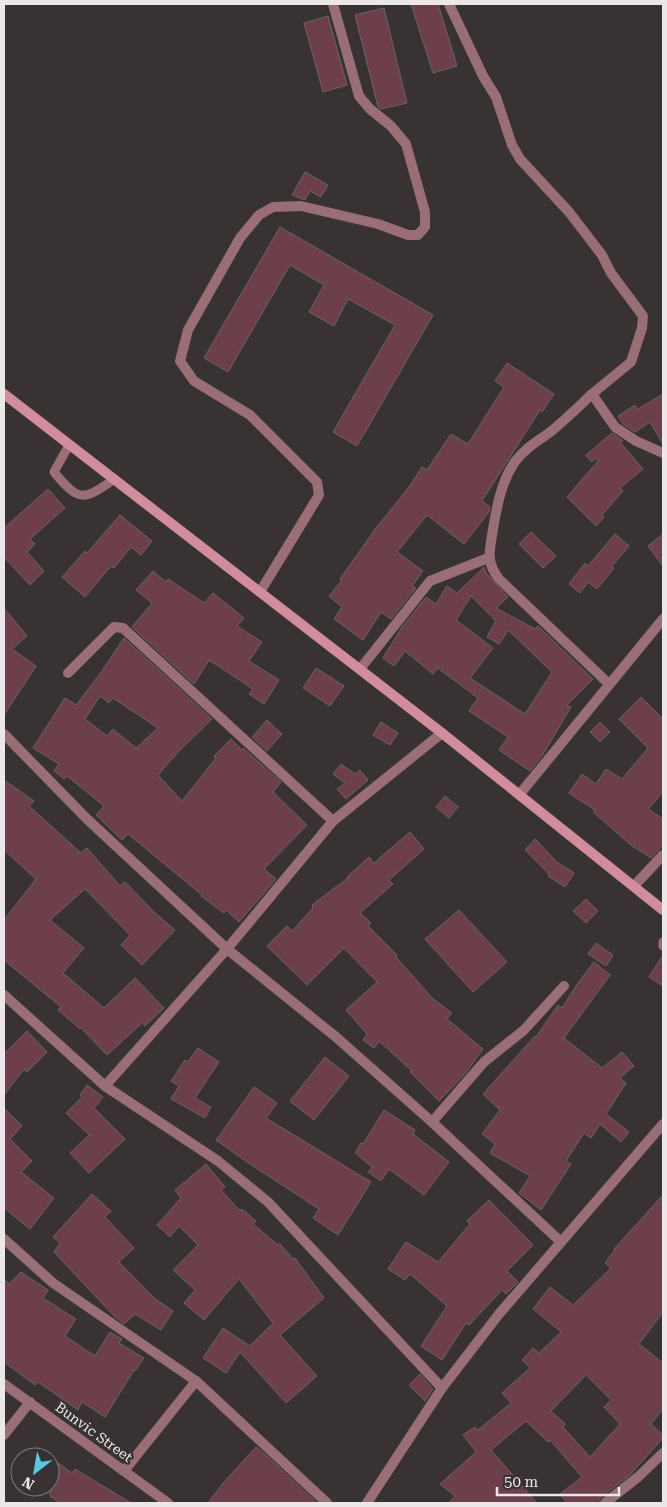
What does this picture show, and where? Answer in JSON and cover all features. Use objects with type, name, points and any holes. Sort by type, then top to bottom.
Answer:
[{"type":"main road","points":[[4,394],[442,733],[663,910]]},
{"type":"street","points":[[260,592],[319,495],[317,482],[250,415],[194,381],[180,361],[188,330],[240,238],[259,216],[273,207],[301,206],[378,224],[408,235],[418,235],[425,227],[425,212],[406,144],[391,126],[370,109],[359,96],[333,4]]},
{"type":"street","points":[[449,4],[483,76],[496,97],[512,145],[520,159],[569,212],[602,254],[610,273],[643,316],[642,328],[631,362],[549,433],[525,450],[514,463],[498,500],[488,558],[492,570],[499,579],[609,684]]},
{"type":"street","points":[[592,394],[615,427],[636,441],[663,453]]},
{"type":"street","points":[[360,669],[430,580],[488,558]]},
{"type":"street","points":[[519,795],[663,619]]},
{"type":"street","points":[[68,673],[114,627],[123,628],[332,821]]},
{"type":"street","points":[[105,1086],[227,949],[332,821],[442,733]]},
{"type":"street","points":[[4,734],[87,819],[227,949],[336,1036],[561,1242]]},
{"type":"street","points":[[634,886],[663,855]]},
{"type":"street","points":[[432,1122],[484,1062],[524,1030],[564,986]]},
{"type":"street","points":[[4,995],[105,1086],[218,1161],[268,1202],[442,1388]]},
{"type":"street","points":[[367,1503],[442,1388],[499,1314],[663,1124]]},
{"type":"street","points":[[4,1239],[53,1283],[196,1381],[327,1503]]},
{"type":"street","points":[[124,1471],[196,1381]]},
{"type":"street","name":"Bunvic Street","points":[[4,1384],[168,1503]]},
{"type":"street","points":[[4,1434],[30,1402]]},
{"type":"street","points":[[605,1503],[638,1477],[663,1453]]},
{"type":"lane","points":[[69,445],[54,472],[64,484],[81,496],[91,495],[113,480]]},
{"type":"building","points":[[411,4],[438,4],[457,66],[433,73]]},
{"type":"building","points":[[384,8],[407,103],[381,109],[378,107],[355,15]]},
{"type":"building","points":[[328,16],[347,85],[323,92],[304,23]]},
{"type":"building","points":[[305,172],[328,185],[321,197],[310,191],[305,200],[292,195]]},
{"type":"building","points":[[280,227],[433,315],[357,446],[333,432],[395,325],[348,299],[334,326],[309,312],[324,285],[290,265],[228,372],[204,358]]},
{"type":"building","points":[[507,363],[554,394],[542,412],[540,410],[482,501],[490,507],[489,512],[464,544],[427,515],[397,552],[423,571],[412,586],[416,588],[391,619],[381,612],[363,640],[334,619],[342,607],[329,596],[342,580],[340,579],[376,528],[409,487],[422,467],[427,470],[451,434],[468,444],[504,387],[495,381]]},
{"type":"building","points":[[663,394],[663,444],[650,422],[635,432],[623,424],[618,416],[635,405],[638,409]]},
{"type":"building","points":[[612,433],[623,441],[620,442],[643,469],[620,488],[623,491],[602,515],[604,517],[596,526],[567,497],[598,461],[597,458],[591,462],[586,455]]},
{"type":"building","points":[[48,489],[65,508],[30,539],[35,544],[27,552],[44,571],[30,585],[4,557],[4,528]]},
{"type":"building","points":[[120,515],[152,541],[141,555],[131,547],[114,568],[111,566],[85,597],[62,577],[85,551],[87,553]]},
{"type":"building","points":[[531,532],[556,556],[543,568],[519,544]]},
{"type":"building","points":[[615,534],[629,546],[612,566],[614,568],[597,589],[588,582],[580,593],[569,584],[585,563],[588,566]]},
{"type":"building","points":[[663,534],[663,566],[648,546]]},
{"type":"building","points":[[484,567],[486,573],[508,597],[496,608],[535,629],[538,626],[593,679],[567,705],[571,707],[542,756],[530,771],[499,750],[508,737],[469,711],[478,698],[438,668],[433,674],[405,651],[394,666],[383,658],[402,627],[426,597],[436,604],[447,586],[457,593]],"holes":[[[471,596],[496,621],[487,637],[499,644],[508,630],[552,672],[525,714],[470,678],[493,648],[456,620]]]},
{"type":"building","points":[[153,571],[166,582],[168,579],[204,603],[213,593],[244,618],[237,626],[262,642],[249,661],[279,680],[264,704],[249,694],[253,689],[209,660],[194,684],[132,627],[152,603],[136,590]]},
{"type":"building","points":[[4,608],[27,636],[12,649],[36,666],[4,715]]},
{"type":"building","points":[[124,638],[212,719],[180,750],[158,775],[182,801],[216,758],[214,756],[231,739],[281,782],[273,792],[307,825],[264,869],[276,879],[239,922],[226,910],[224,913],[201,896],[128,834],[122,840],[96,815],[104,806],[67,776],[64,779],[54,771],[59,764],[33,748],[65,698],[76,705]],"holes":[[[100,696],[109,703],[113,698],[158,728],[136,748],[113,729],[107,736],[85,719]]]},
{"type":"building","points":[[316,668],[344,686],[330,706],[303,688]]},
{"type":"building","points":[[641,697],[663,719],[663,792],[648,809],[663,819],[663,845],[651,858],[631,845],[593,812],[595,810],[569,793],[582,774],[596,784],[606,769],[622,779],[648,748],[619,719]]},
{"type":"building","points":[[267,720],[282,734],[267,751],[252,737]]},
{"type":"building","points":[[381,722],[398,733],[390,745],[373,735]]},
{"type":"building","points":[[600,722],[610,732],[600,742],[590,732]]},
{"type":"building","points":[[341,764],[355,774],[360,770],[368,780],[346,799],[337,789],[345,783],[333,774]]},
{"type":"building","points":[[4,780],[34,801],[29,806],[81,853],[87,848],[120,886],[125,882],[153,911],[175,930],[142,965],[121,945],[130,935],[85,889],[50,920],[84,948],[63,973],[104,1008],[135,978],[164,1008],[145,1026],[142,1023],[107,1055],[81,1028],[58,1010],[61,1007],[4,960],[4,920],[36,879],[4,850]]},
{"type":"building","points":[[445,796],[458,807],[449,818],[436,807]]},
{"type":"building","points":[[410,832],[424,849],[389,880],[393,884],[360,913],[371,923],[368,926],[397,955],[396,957],[432,998],[452,1013],[447,1019],[483,1049],[465,1074],[439,1101],[410,1072],[412,1071],[379,1041],[374,1048],[363,1040],[367,1034],[346,1010],[377,982],[344,948],[307,985],[267,946],[287,926],[292,931],[313,908],[312,905],[348,878],[369,857],[374,863]]},
{"type":"building","points":[[535,839],[557,862],[574,873],[565,887],[548,876],[549,874],[525,850]]},
{"type":"building","points":[[586,899],[598,911],[586,923],[573,911]]},
{"type":"building","points":[[459,910],[507,962],[473,992],[425,939]]},
{"type":"building","points":[[596,943],[613,955],[606,966],[588,954]]},
{"type":"building","points":[[663,955],[663,986],[649,977]]},
{"type":"building","points":[[594,962],[610,975],[564,1038],[602,1068],[622,1052],[634,1066],[620,1078],[626,1083],[606,1114],[629,1132],[621,1142],[600,1124],[591,1138],[584,1133],[566,1161],[571,1164],[541,1210],[519,1193],[530,1176],[490,1153],[495,1144],[482,1134],[500,1110],[483,1094],[536,1037],[558,1005],[562,1008]]},
{"type":"building","points":[[27,1031],[47,1052],[27,1072],[24,1069],[4,1095],[4,1054]]},
{"type":"building","points":[[198,1048],[219,1062],[195,1098],[211,1107],[205,1118],[171,1099],[179,1086],[171,1081],[185,1060],[188,1062]]},
{"type":"building","points":[[325,1057],[349,1076],[314,1120],[290,1101]]},
{"type":"building","points":[[87,1085],[103,1097],[94,1108],[125,1139],[89,1173],[70,1153],[89,1135],[66,1113],[82,1097],[80,1095]]},
{"type":"building","points":[[254,1087],[277,1103],[266,1118],[371,1182],[338,1235],[313,1218],[319,1209],[216,1140]]},
{"type":"building","points":[[4,1108],[22,1126],[10,1139],[32,1161],[21,1172],[54,1198],[30,1229],[4,1208]]},
{"type":"building","points":[[384,1110],[415,1130],[413,1134],[449,1162],[424,1195],[389,1169],[381,1181],[368,1172],[372,1167],[355,1153],[361,1143],[363,1144]]},
{"type":"building","points":[[206,1164],[225,1187],[221,1190],[240,1211],[242,1209],[256,1221],[253,1224],[278,1245],[280,1244],[293,1259],[295,1258],[324,1298],[280,1335],[317,1376],[286,1403],[240,1352],[226,1373],[203,1358],[223,1328],[250,1346],[273,1323],[239,1279],[204,1320],[184,1303],[195,1290],[173,1270],[198,1245],[179,1226],[170,1237],[157,1225],[181,1198],[175,1190]]},
{"type":"building","points":[[92,1194],[111,1211],[105,1217],[134,1248],[119,1262],[154,1298],[173,1311],[161,1330],[135,1314],[124,1324],[115,1317],[54,1252],[60,1243],[53,1237]]},
{"type":"building","points":[[663,1195],[663,1312],[639,1344],[663,1363],[663,1409],[651,1424],[663,1435],[663,1438],[630,1475],[600,1498],[598,1503],[567,1503],[560,1494],[582,1477],[550,1440],[548,1442],[526,1421],[491,1450],[537,1503],[449,1503],[455,1496],[440,1484],[476,1452],[463,1435],[475,1427],[478,1430],[511,1403],[502,1393],[530,1368],[522,1360],[533,1348],[539,1353],[561,1332],[533,1309],[550,1287],[573,1305],[611,1268],[605,1263],[614,1249]],"holes":[[[586,1375],[611,1400],[604,1407],[620,1424],[590,1457],[563,1427],[565,1424],[551,1411]]]},
{"type":"building","points":[[489,1200],[533,1245],[507,1271],[518,1282],[506,1294],[502,1290],[469,1325],[466,1323],[442,1360],[421,1346],[447,1306],[410,1274],[405,1280],[388,1269],[406,1242],[438,1262],[470,1224],[467,1221]]},
{"type":"building","points":[[21,1272],[48,1290],[43,1298],[76,1319],[65,1336],[95,1356],[110,1332],[122,1339],[119,1343],[144,1358],[134,1370],[105,1417],[82,1402],[78,1410],[38,1382],[35,1385],[4,1362],[4,1279],[9,1284]]},
{"type":"building","points":[[420,1374],[433,1389],[425,1401],[409,1385]]},
{"type":"building","points":[[256,1447],[317,1503],[208,1503],[223,1483]]},
{"type":"building","points":[[60,1464],[72,1473],[75,1469],[131,1503],[60,1503],[51,1497],[60,1497]]}]
